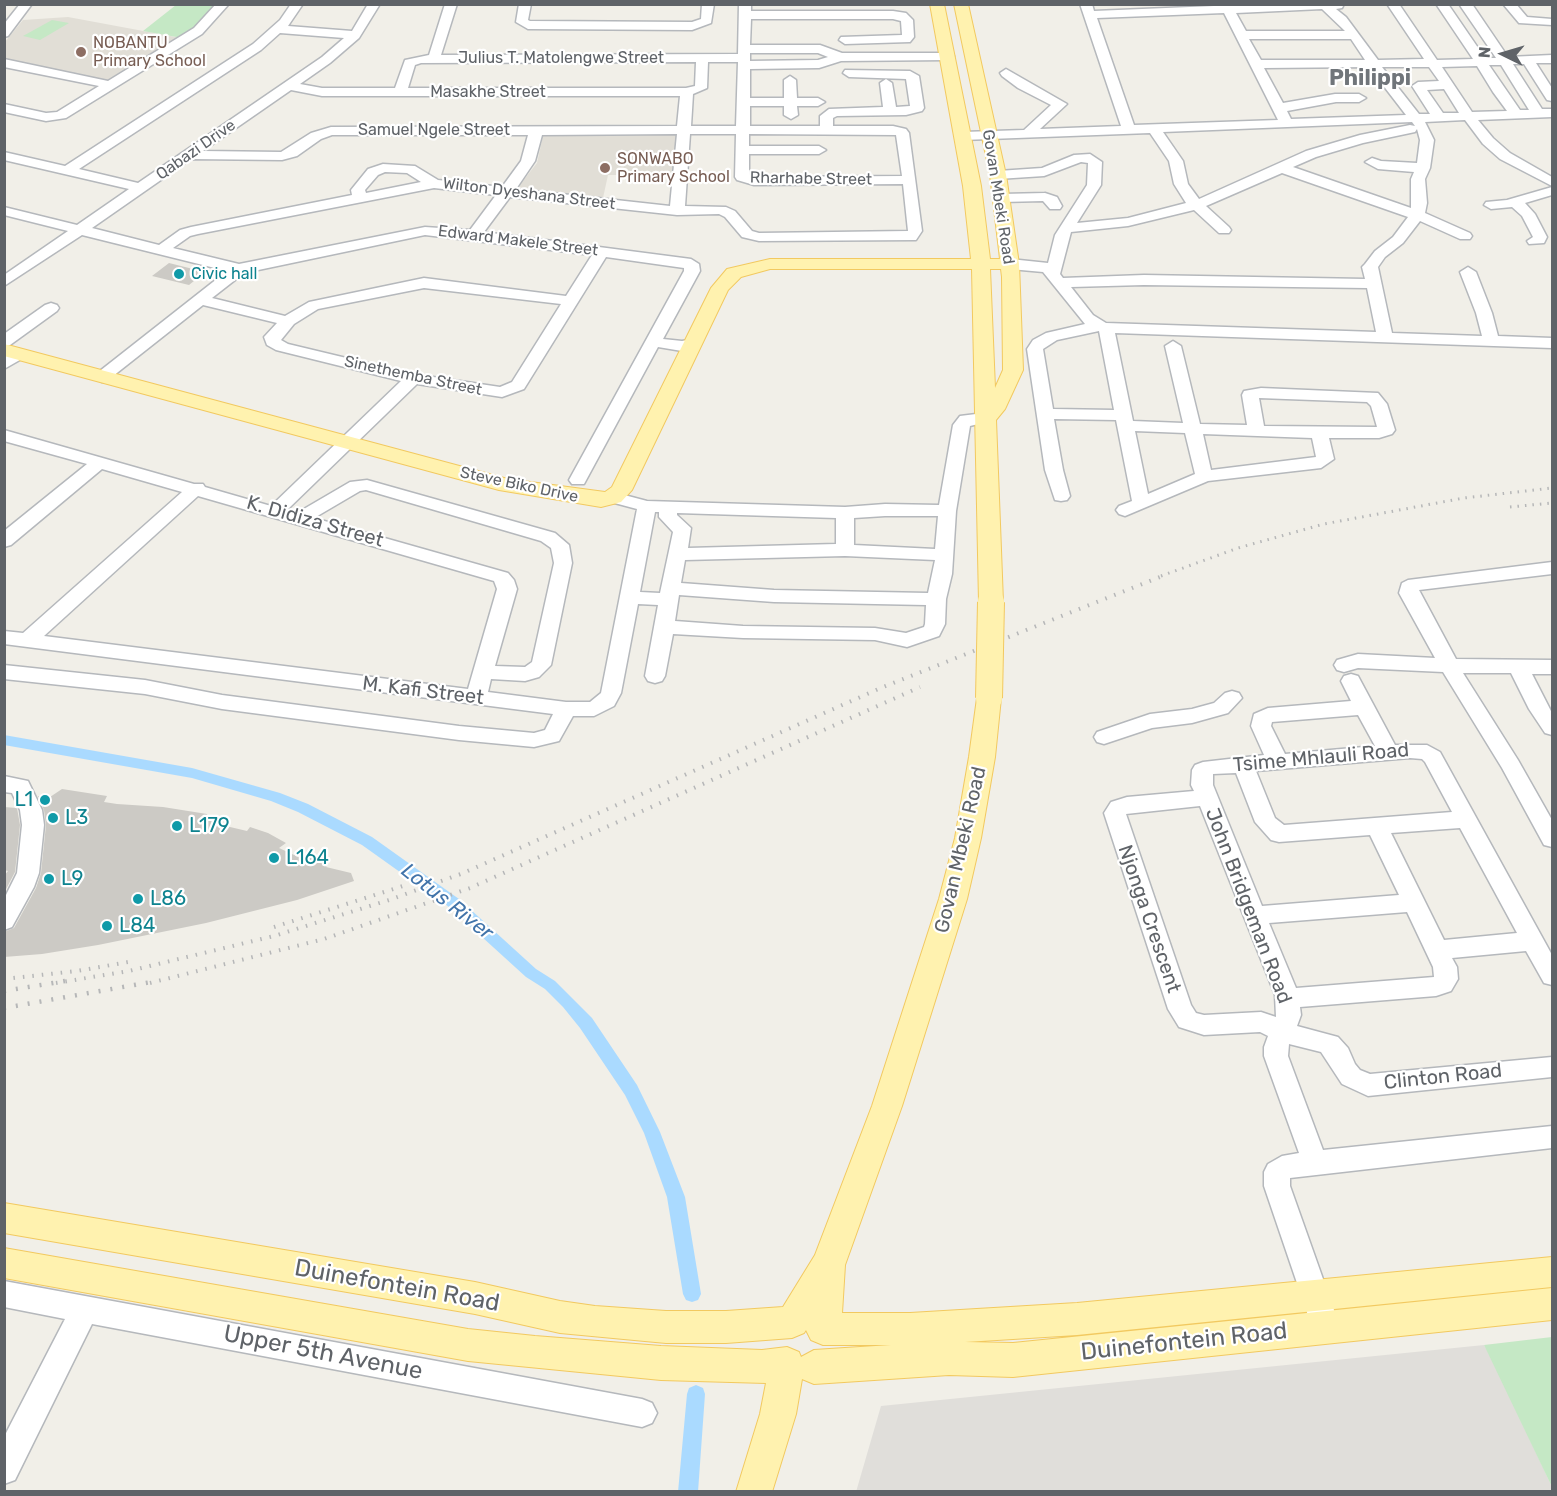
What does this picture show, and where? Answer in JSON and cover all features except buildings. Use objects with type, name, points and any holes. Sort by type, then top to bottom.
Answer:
[{"type":"main road","name":"Govan Mbeki Road","points":[[808,1326],[887,1106],[953,899],[975,801],[989,698],[991,602],[981,419],[981,263],[974,197],[937,4]]},
{"type":"main road","name":"Govan Mbeki Road","points":[[961,4],[998,175],[1010,264],[1013,370],[995,409],[981,419]]},
{"type":"main road","points":[[613,497],[621,490],[688,347],[723,282],[741,270],[770,264],[1010,264]]},
{"type":"main road","name":"Steve Biko Drive","points":[[8,352],[530,490],[596,500],[613,497]]},
{"type":"main road","name":"Duinefontein Road","points":[[4,1218],[475,1298],[560,1317],[666,1327],[808,1326],[910,1329],[1077,1319],[1552,1304]]},
{"type":"main road","name":"Duinefontein Road","points":[[4,1263],[468,1345],[661,1364],[762,1367],[949,1358],[1012,1360],[1552,1272]]},
{"type":"main road","points":[[808,1326],[828,1339],[828,1350],[823,1360],[800,1366],[780,1356],[777,1346],[778,1336],[784,1328],[808,1326]]},
{"type":"main road","points":[[754,1491],[778,1414],[800,1366]]},
{"type":"street","points":[[5,33],[26,4]]},
{"type":"street","points":[[4,108],[46,117],[58,116],[198,31],[213,18],[223,4]]},
{"type":"street","points":[[68,170],[257,47],[279,29],[297,4]]},
{"type":"street","name":"Qabazi Drive","points":[[4,282],[326,60],[355,35],[374,4]]},
{"type":"street","points":[[434,58],[451,4]]},
{"type":"street","points":[[525,4],[522,22],[528,25],[692,26],[707,20],[708,4]]},
{"type":"street","points":[[1129,130],[1088,10],[1228,9],[1341,4]]},
{"type":"street","points":[[1393,4],[1468,117],[1498,151],[1552,182]]},
{"type":"street","points":[[1442,4],[1466,37],[1499,92],[1517,115]]},
{"type":"street","points":[[1465,4],[1545,113]]},
{"type":"street","points":[[1509,4],[1523,20],[1551,24]]},
{"type":"street","points":[[1535,4],[1551,24]]},
{"type":"street","points":[[1324,5],[1342,20],[1367,51],[1418,123],[1427,140],[1423,168],[1418,180],[1420,203],[1416,215],[1394,244],[1374,260],[1370,267],[1385,338]]},
{"type":"street","points":[[1228,9],[1287,124]]},
{"type":"street","points":[[745,10],[788,20],[879,15],[905,18],[908,37],[896,40],[845,40]]},
{"type":"street","name":"Rharhabe Street","points":[[745,10],[741,150],[741,175],[744,179],[791,165],[909,180]]},
{"type":"street","points":[[879,15],[881,32]]},
{"type":"street","points":[[677,211],[686,129],[687,92],[701,88],[692,26]]},
{"type":"street","points":[[279,29],[355,35]]},
{"type":"street","points":[[1241,35],[1352,35]]},
{"type":"street","name":"Julius T. Matolengwe Street","points":[[400,92],[411,61],[434,58],[694,51],[744,57],[948,57]]},
{"type":"street","points":[[1256,64],[1434,64],[1552,59]]},
{"type":"street","points":[[1528,61],[1552,97]]},
{"type":"street","points":[[4,63],[110,85]]},
{"type":"street","points":[[826,129],[827,116],[834,112],[911,111],[917,108],[913,77],[900,73],[849,74]]},
{"type":"street","points":[[1006,73],[1031,90],[1060,104],[1027,134]]},
{"type":"street","points":[[790,80],[791,129]]},
{"type":"street","points":[[886,83],[890,111]]},
{"type":"street","points":[[1440,117],[1418,86],[1448,85]]},
{"type":"street","name":"Masakhe Street","points":[[289,86],[322,92],[687,92]]},
{"type":"street","points":[[1278,108],[1323,102],[1335,98],[1359,98]]},
{"type":"street","points":[[742,102],[818,102]]},
{"type":"street","points":[[1067,228],[1142,220],[1197,205],[1311,153],[1440,117],[1545,113]]},
{"type":"street","points":[[963,136],[1287,124],[1418,123]]},
{"type":"street","name":"Samuel Ngele Street","points":[[189,155],[257,161],[287,155],[316,136],[331,131],[686,129],[896,130],[904,136],[907,155]]},
{"type":"street","points":[[1154,129],[1176,161],[1184,191],[1224,230]]},
{"type":"street","points":[[474,236],[528,161],[536,130]]},
{"type":"street","points":[[741,150],[791,165],[819,150]]},
{"type":"street","points":[[887,155],[907,155],[909,180],[907,200],[914,216],[893,217]]},
{"type":"street","points":[[4,156],[141,188]]},
{"type":"street","points":[[998,175],[1044,172],[1079,158],[1087,157],[1093,160],[1096,173],[1094,185],[1062,235],[1056,279]]},
{"type":"street","points":[[1372,162],[1378,165],[1423,168]]},
{"type":"street","points":[[1279,167],[1416,215],[1465,237]]},
{"type":"street","points":[[360,197],[358,190],[373,172],[383,168],[410,168],[434,184]]},
{"type":"street","name":"Wilton Dyeshana Street","points":[[163,249],[185,233],[196,230],[434,184],[677,211],[726,212],[747,234],[767,238],[911,237],[915,231],[914,216]]},
{"type":"street","points":[[1491,205],[1515,202],[1552,191]]},
{"type":"street","points":[[1002,198],[1045,197],[1052,200],[1054,206]]},
{"type":"street","points":[[1515,202],[1528,214],[1540,237],[1539,240],[1534,241]]},
{"type":"street","points":[[4,211],[238,268]]},
{"type":"street","name":"Edward Makele Street","points":[[238,268],[425,231],[685,261],[692,265],[692,271],[654,342]]},
{"type":"street","name":"Sinethemba Street","points":[[571,301],[424,283],[314,305],[288,321],[272,337],[276,345],[413,379],[496,393],[509,391],[518,385],[571,301],[602,251]]},
{"type":"street","points":[[1010,264],[1043,266],[1087,318],[1101,327],[1141,503]]},
{"type":"street","points":[[102,377],[238,268]]},
{"type":"street","points":[[1468,272],[1484,313],[1491,341]]},
{"type":"street","points":[[1056,279],[1374,283]]},
{"type":"street","points":[[200,300],[288,321]]},
{"type":"street","points":[[8,352],[51,308]]},
{"type":"street","points":[[1061,496],[1052,460],[1047,414],[1035,352],[1036,346],[1053,336],[1101,327],[1552,343]]},
{"type":"street","points":[[578,480],[654,342],[688,347]]},
{"type":"street","points":[[1173,346],[1204,476]]},
{"type":"street","points":[[276,511],[413,379]]},
{"type":"street","points":[[1047,414],[1192,428],[1319,433],[1379,433],[1386,430],[1386,427],[1379,404],[1372,397],[1261,393],[1250,396],[1256,430]]},
{"type":"street","points":[[664,627],[743,632],[875,634],[907,640],[932,631],[935,624],[936,599],[943,573],[947,511],[962,425],[966,420],[981,419]]},
{"type":"street","points":[[1125,510],[1204,476],[1320,463],[1326,459],[1319,433]]},
{"type":"street","name":"K. Didiza Street","points":[[6,437],[101,461],[501,576],[507,584],[507,589],[476,698]]},
{"type":"street","points":[[4,541],[101,461]]},
{"type":"street","points":[[301,518],[356,486],[367,485],[472,517],[539,534],[560,544],[563,563],[541,665],[525,674],[483,672]]},
{"type":"street","points":[[27,640],[197,488]]},
{"type":"street","points":[[613,497],[647,506],[669,507],[844,513],[885,510],[947,511]]},
{"type":"street","name":"M. Kafi Street","points":[[4,637],[585,711],[601,706],[611,693],[647,506]]},
{"type":"street","points":[[655,676],[682,528],[668,517],[669,507]]},
{"type":"street","points":[[844,513],[845,550]]},
{"type":"street","points":[[677,554],[845,550],[944,555]]},
{"type":"street","points":[[1551,570],[1415,584],[1409,587],[1408,593],[1552,838]]},
{"type":"street","points":[[630,598],[670,593],[936,599]]},
{"type":"street","points":[[132,686],[152,656]]},
{"type":"street","points":[[1389,753],[1347,673],[1358,661],[1450,666],[1552,667]]},
{"type":"street","points":[[1518,666],[1536,704],[1552,728]]},
{"type":"street","points":[[4,672],[132,686],[222,702],[459,733],[534,740],[552,736],[566,710]]},
{"type":"street","points":[[1104,737],[1150,721],[1192,716],[1221,708],[1232,698]]},
{"type":"street","points":[[1278,762],[1261,726],[1261,719],[1268,715],[1365,707]]},
{"type":"street","name":"Tsime Mhlauli Road","points":[[1207,798],[1202,785],[1203,770],[1243,764],[1427,752],[1433,757],[1552,976]]},
{"type":"street","points":[[1243,764],[1266,822],[1279,834],[1467,819]]},
{"type":"street","points":[[4,804],[12,785],[31,810],[33,825],[30,857],[23,887],[4,921]]},
{"type":"street","name":"John Bridgeman Road","points":[[1207,798],[1287,998],[1289,1015],[1276,1047],[1276,1056],[1315,1162]]},
{"type":"street","name":"Njonga Crescent","points":[[1207,798],[1122,806],[1116,810],[1115,817],[1180,1009],[1184,1015],[1196,1024],[1256,1021],[1283,1031]]},
{"type":"street","points":[[1287,998],[1443,984],[1446,979],[1445,967],[1377,827]]},
{"type":"street","points":[[1255,915],[1414,903]]},
{"type":"street","points":[[1437,950],[1533,941]]},
{"type":"street","name":"Clinton Road","points":[[1283,1031],[1329,1044],[1340,1055],[1351,1077],[1368,1085],[1552,1067]]},
{"type":"street","points":[[1321,1311],[1276,1180],[1277,1172],[1282,1168],[1315,1162],[1552,1137]]},
{"type":"street","name":"Upper 5th Avenue","points":[[4,1294],[642,1413]]},
{"type":"street","points":[[4,1469],[85,1309]]},
{"type":"shaded area","name":"NOBANTU Primary School","points":[[68,17],[181,38],[113,79],[104,81],[5,60],[4,43],[23,20]]},
{"type":"shaded area","name":"SONWABO Primary School","points":[[673,133],[681,137],[678,175],[608,175],[603,198],[523,189],[519,186],[537,163],[543,136],[547,134]]},
{"type":"shaded area","points":[[1484,1345],[1552,1487],[1552,1492],[856,1492],[881,1406]]},
{"type":"green space","points":[[176,5],[218,5],[182,38],[143,31]]},
{"type":"green space","points":[[52,20],[69,23],[40,40],[23,36]]},
{"type":"green space","points":[[1552,1337],[1552,1487],[1484,1345]]},
{"type":"waterway","name":"Lotus River","points":[[4,740],[192,773],[275,797],[303,808],[367,841],[454,903],[531,973],[550,985],[568,1003],[586,1023],[631,1090],[652,1132],[676,1197],[692,1294]]},
{"type":"waterway","name":"Lotus River","points":[[688,1492],[696,1394]]},
{"type":"railway","points":[[1161,576],[1238,548],[1324,524],[1464,498],[1552,488]]},
{"type":"railway","points":[[1510,507],[1552,503]]},
{"type":"railway","points":[[56,983],[129,971],[274,936],[389,900],[461,874],[883,687],[1165,575]]},
{"type":"railway","points":[[150,983],[324,939],[470,888],[920,687]]},
{"type":"railway","points":[[274,927],[403,886]]},
{"type":"railway","points":[[4,979],[77,971],[134,961]]},
{"type":"railway","points":[[4,991],[65,981]]},
{"type":"railway","points":[[4,1008],[157,981]]},
{"type":"place","name":"NOBANTU Primary School","points":[[81,52]]},
{"type":"place","name":"SONWABO Primary School","points":[[605,168]]},
{"type":"place","name":"Civic hall","points":[[179,274]]},
{"type":"place","name":"L1","points":[[45,800]]},
{"type":"place","name":"L3","points":[[53,818]]},
{"type":"place","name":"L179","points":[[177,826]]},
{"type":"place","name":"L164","points":[[274,858]]},
{"type":"place","name":"L9","points":[[49,879]]},
{"type":"place","name":"L86","points":[[138,899]]},
{"type":"place","name":"L84","points":[[107,926]]},
{"type":"district","name":"Philippi","points":[[1370,79]]}]
